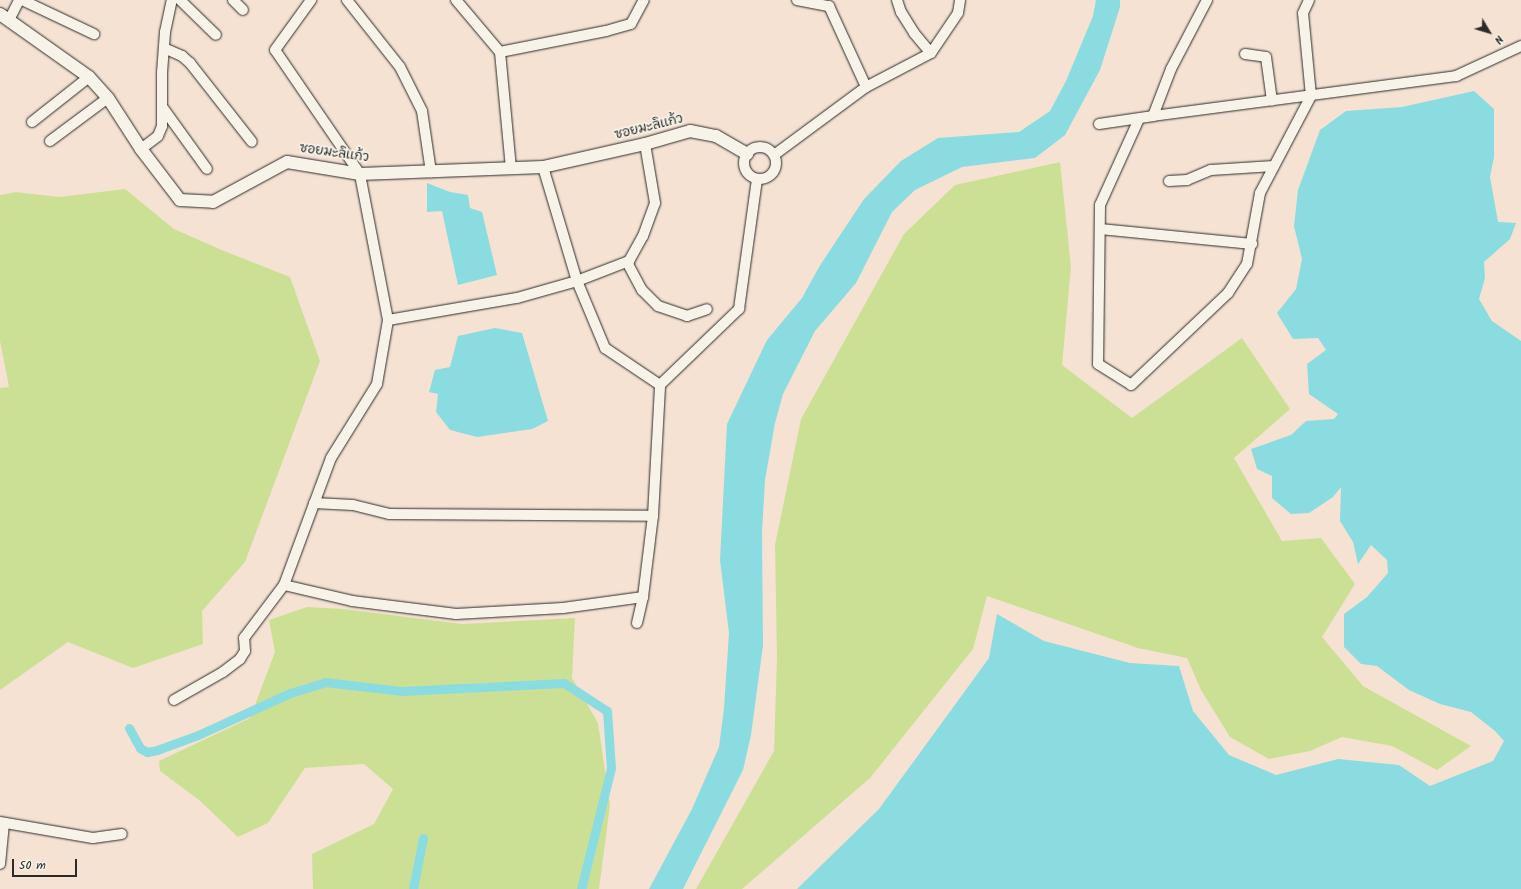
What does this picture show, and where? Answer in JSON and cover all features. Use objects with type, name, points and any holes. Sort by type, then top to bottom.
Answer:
[{"type":"street","points":[[5,17],[20,0],[94,34]]},
{"type":"street","points":[[141,149],[158,136],[162,126],[162,73],[165,32],[172,0]]},
{"type":"street","points":[[180,0],[216,35]]},
{"type":"street","points":[[233,0],[243,10]]},
{"type":"street","points":[[174,700],[223,672],[240,660],[245,651],[244,638],[284,585],[331,458],[377,384],[388,320],[360,174],[275,50],[311,0]]},
{"type":"street","points":[[348,0],[404,73],[422,111],[431,172]]},
{"type":"street","points":[[456,0],[500,52],[511,168]]},
{"type":"street","points":[[500,52],[606,31],[631,24],[644,0]]},
{"type":"street","points":[[796,0],[830,3],[866,87]]},
{"type":"street","points":[[897,0],[901,12],[914,33],[931,52]]},
{"type":"street","points":[[774,155],[866,87],[931,52],[958,13],[960,0]]},
{"type":"street","points":[[1153,116],[1171,69],[1207,0]]},
{"type":"street","points":[[1139,119],[1100,205],[1098,364],[1131,385],[1228,293],[1247,264],[1252,244],[1260,193],[1311,96],[1303,13],[1309,0]]},
{"type":"street","name":"ซอยมะลิแก้ว","points":[[5,17],[89,77],[108,98],[141,149],[180,200],[213,202],[287,162],[360,174],[543,167],[645,144],[690,131],[716,136],[747,154]]},
{"type":"street","points":[[1098,124],[1456,76],[1521,46]]},
{"type":"street","points":[[164,48],[182,56],[193,67],[252,142]]},
{"type":"street","points":[[1245,54],[1266,57],[1272,101]]},
{"type":"street","points":[[32,122],[89,77]]},
{"type":"street","points":[[50,141],[108,98]]},
{"type":"street","points":[[163,108],[207,170]]},
{"type":"street","points":[[388,320],[517,298],[577,282],[627,262],[644,236],[655,203],[645,144]]},
{"type":"street","points":[[761,147],[766,148],[774,155],[776,166],[771,175],[762,179],[752,177],[745,170],[743,164],[747,154],[750,150],[761,147]]},
{"type":"street","points":[[1169,181],[1187,180],[1211,170],[1274,166]]},
{"type":"street","points":[[543,167],[577,282],[605,348],[660,385]]},
{"type":"street","points":[[637,623],[643,597],[653,516],[660,385],[739,309],[757,179]]},
{"type":"street","points":[[1100,229],[1252,244]]},
{"type":"street","points":[[627,262],[642,290],[658,306],[687,316],[707,310]]},
{"type":"street","points":[[314,503],[353,505],[389,514],[653,516]]},
{"type":"street","points":[[284,585],[352,601],[456,614],[563,608],[643,597]]},
{"type":"street","points":[[0,864],[2,823],[94,838],[122,834]]},
{"type":"green space","points":[[1060,162],[1071,267],[1062,365],[1132,418],[1242,338],[1290,409],[1234,458],[1282,541],[1321,538],[1355,584],[1322,637],[1363,686],[1471,746],[1437,770],[1392,746],[1342,737],[1310,751],[1269,759],[1230,737],[1201,690],[1187,658],[1138,648],[987,596],[973,649],[870,778],[742,889],[696,889],[774,751],[777,658],[775,545],[801,419],[904,234],[955,185]]},
{"type":"green space","points":[[125,189],[174,229],[224,251],[290,277],[320,361],[245,562],[202,611],[203,644],[133,668],[68,642],[0,690],[0,388],[9,387],[0,341],[0,195],[16,192],[59,197]]},
{"type":"green space","points":[[307,607],[343,609],[462,624],[575,618],[572,678],[598,723],[610,805],[599,889],[313,889],[312,854],[374,824],[393,789],[364,764],[305,768],[268,823],[238,837],[199,800],[160,771],[159,761],[250,718],[275,652],[269,620]]},
{"type":"water","points":[[1096,0],[1120,0],[1120,7],[1100,70],[1065,135],[1035,158],[962,167],[915,190],[892,212],[856,283],[815,331],[783,394],[775,423],[765,480],[762,532],[763,645],[751,735],[743,770],[683,889],[649,889],[692,809],[719,747],[724,708],[729,633],[720,560],[727,424],[767,340],[802,298],[819,267],[864,199],[901,161],[938,138],[1019,132],[1050,111],[1066,81],[1093,16]]},
{"type":"water","points":[[1474,91],[1494,109],[1494,157],[1490,177],[1498,222],[1516,223],[1510,239],[1484,262],[1485,278],[1479,299],[1492,321],[1521,341],[1521,889],[797,889],[879,809],[989,658],[997,614],[1044,641],[1130,663],[1179,666],[1193,711],[1229,755],[1276,775],[1338,759],[1399,765],[1430,786],[1493,761],[1504,741],[1495,731],[1471,712],[1440,704],[1409,690],[1377,666],[1361,664],[1344,647],[1344,614],[1367,597],[1388,573],[1387,560],[1371,545],[1358,564],[1353,542],[1340,521],[1341,487],[1333,497],[1309,513],[1291,514],[1272,498],[1272,476],[1257,469],[1251,449],[1291,435],[1306,421],[1334,419],[1338,414],[1309,394],[1307,364],[1326,350],[1318,338],[1293,339],[1277,313],[1296,289],[1302,259],[1294,226],[1298,190],[1320,130],[1346,111],[1402,107]]},
{"type":"water","points":[[427,183],[450,192],[468,195],[470,208],[482,212],[497,275],[458,285],[442,211],[427,212]]},
{"type":"water","points":[[495,328],[522,333],[548,421],[532,429],[477,437],[450,430],[436,412],[438,394],[429,392],[435,370],[450,367],[458,336]]},
{"type":"waterway","points":[[129,728],[140,748],[147,752],[157,750],[198,735],[290,693],[325,682],[402,691],[564,683],[607,711],[611,768],[581,889]]},
{"type":"waterway","points":[[413,889],[423,838]]}]
